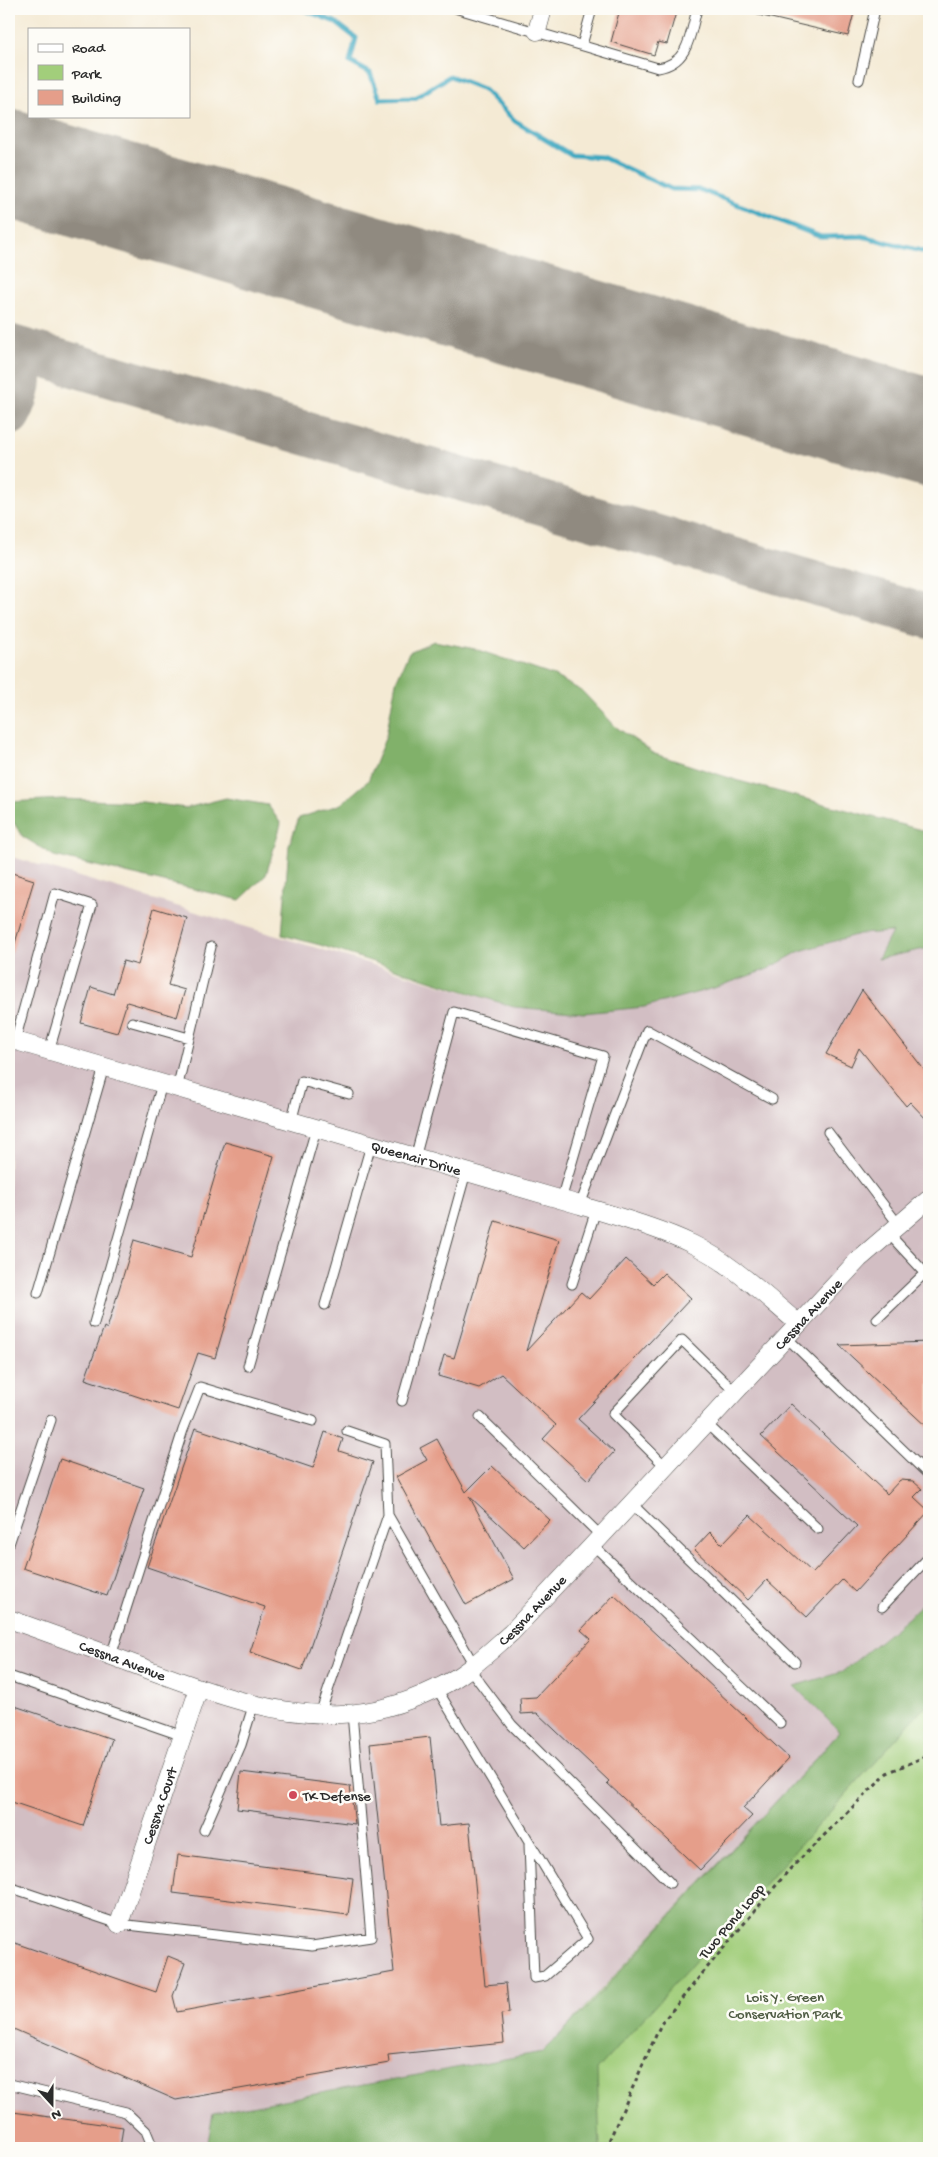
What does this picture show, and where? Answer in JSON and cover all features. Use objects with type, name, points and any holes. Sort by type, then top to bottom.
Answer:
[{"type":"street","points":[[536,31],[543,9]]},
{"type":"street","name":"Queenair Drive","points":[[12,1040],[588,1208],[692,1244],[725,1264],[799,1324]]},
{"type":"street","name":"Cessna Avenue","points":[[9,1619],[199,1688],[291,1712],[320,1714],[352,1713],[396,1705],[437,1689],[472,1666],[511,1633],[859,1259],[929,1199]]},
{"type":"street","name":"Cessna Court","points":[[118,1924],[199,1688]]},
{"type":"lane","points":[[458,9],[658,68],[670,66],[684,52],[697,9]]},
{"type":"lane","points":[[582,45],[592,9]]},
{"type":"lane","points":[[859,80],[875,9]]},
{"type":"lane","points":[[12,1040],[56,893],[92,905],[49,1051]]},
{"type":"lane","points":[[94,1323],[169,1087],[189,1038],[211,946]]},
{"type":"lane","points":[[415,1158],[454,1012],[603,1056],[561,1200]]},
{"type":"lane","points":[[132,1022],[189,1038]]},
{"type":"lane","points":[[572,1284],[588,1208],[647,1030],[772,1099]]},
{"type":"lane","points":[[38,1293],[104,1067]]},
{"type":"lane","points":[[292,1122],[302,1081],[349,1094]]},
{"type":"lane","points":[[248,1366],[316,1129]]},
{"type":"lane","points":[[828,1132],[893,1229],[927,1275],[877,1319]]},
{"type":"lane","points":[[325,1305],[371,1145]]},
{"type":"lane","points":[[402,1401],[466,1172]]},
{"type":"lane","points":[[786,1337],[929,1475]]},
{"type":"lane","points":[[665,1466],[613,1414],[682,1340],[735,1392]]},
{"type":"lane","points":[[111,1656],[183,1430],[200,1387],[312,1421]]},
{"type":"lane","points":[[480,1417],[597,1540],[780,1723]]},
{"type":"lane","points":[[9,1544],[51,1420]]},
{"type":"lane","points":[[706,1424],[818,1529]]},
{"type":"lane","points":[[320,1714],[388,1515],[385,1444],[347,1432]]},
{"type":"lane","points":[[631,1503],[795,1662]]},
{"type":"lane","points":[[388,1515],[472,1666],[512,1725],[670,1883]]},
{"type":"lane","points":[[882,1607],[929,1557]]},
{"type":"lane","points":[[9,1676],[183,1736]]},
{"type":"lane","points":[[437,1689],[588,1939],[545,1976],[534,1978],[529,1844]]},
{"type":"lane","points":[[204,1830],[241,1745],[254,1703]]},
{"type":"lane","points":[[9,1887],[118,1924],[312,1946],[371,1937],[352,1713]]},
{"type":"lane","points":[[9,2084],[126,2112],[146,2131],[152,2148]]},
{"type":"path","name":"Two Pond Loop","points":[[609,2148],[608,2143],[661,2024],[700,1976],[789,1870],[887,1773],[929,1755]]},
{"type":"shaded area","points":[[9,856],[514,1007],[584,1013],[768,969],[800,951],[859,934],[892,932],[878,959],[929,948],[929,1596],[908,1618],[842,1672],[795,1686],[841,1732],[544,2052],[214,2113],[207,2148],[9,2148]]},
{"type":"green space","points":[[434,641],[475,649],[554,676],[582,691],[616,727],[655,754],[739,781],[929,832],[929,948],[878,959],[892,932],[859,934],[800,951],[768,969],[714,988],[644,1007],[584,1013],[514,1007],[320,945],[282,935],[289,845],[299,818],[341,804],[368,781],[386,736],[396,682],[409,652]]},
{"type":"green space","points":[[226,798],[268,805],[281,824],[266,875],[240,900],[54,856],[22,836],[9,815],[9,802],[61,799],[143,802],[186,808]]},
{"type":"green space","points":[[929,1596],[929,1702],[597,2070],[600,2148],[207,2148],[213,2113],[542,2052],[588,2007],[840,1732],[794,1686],[842,1672],[908,1618]]},
{"type":"green space","name":"Lois Y. Green Conservation Park","points":[[929,1636],[929,2148],[223,2148],[544,2052]]},
{"type":"building","points":[[620,9],[677,9],[667,44],[658,42],[654,55],[611,42]]},
{"type":"building","points":[[755,9],[855,9],[848,36],[754,14]]},
{"type":"building","points":[[9,872],[34,880],[12,953],[9,952]]},
{"type":"building","points":[[154,908],[187,918],[168,985],[185,990],[177,1017],[127,1002],[117,1033],[81,1023],[91,987],[113,994],[123,961],[138,965]]},
{"type":"building","points":[[862,990],[929,1076],[929,1122],[910,1102],[906,1106],[859,1048],[851,1066],[826,1054]]},
{"type":"building","points":[[225,1142],[274,1156],[215,1358],[198,1353],[178,1410],[85,1379],[104,1327],[107,1329],[134,1240],[191,1257]]},
{"type":"building","points":[[495,1221],[559,1240],[526,1351],[581,1292],[589,1299],[626,1259],[653,1284],[664,1273],[691,1298],[578,1419],[614,1452],[588,1480],[543,1439],[556,1425],[501,1374],[479,1388],[438,1376],[444,1355],[454,1358]]},
{"type":"building","points":[[929,1342],[929,1429],[839,1345]]},
{"type":"building","points":[[791,1404],[887,1494],[900,1480],[913,1481],[922,1489],[914,1497],[929,1511],[855,1592],[842,1580],[807,1617],[767,1580],[748,1600],[694,1549],[710,1532],[722,1544],[750,1515],[813,1573],[857,1526],[761,1436]]},
{"type":"building","points":[[195,1428],[313,1468],[325,1432],[343,1439],[339,1451],[373,1462],[302,1670],[250,1652],[265,1607],[147,1567]]},
{"type":"building","points":[[437,1439],[466,1492],[492,1466],[550,1520],[524,1547],[469,1496],[514,1579],[466,1605],[396,1477],[427,1460],[420,1448]]},
{"type":"building","points":[[60,1459],[144,1488],[107,1596],[23,1568]]},
{"type":"building","points":[[614,1595],[789,1758],[743,1808],[752,1816],[700,1870],[607,1783],[609,1781],[537,1713],[521,1714],[520,1698],[536,1697],[591,1639],[581,1630]]},
{"type":"building","points":[[9,1704],[112,1739],[83,1826],[9,1801]]},
{"type":"building","points":[[430,1737],[439,1826],[469,1823],[485,1985],[506,1983],[509,2013],[501,2014],[504,2043],[388,2055],[389,2063],[176,2100],[9,2027],[9,1941],[156,1992],[168,1956],[185,1963],[173,1996],[177,2012],[394,1972],[370,1744]]},
{"type":"building","points":[[241,1772],[350,1786],[355,1824],[237,1809]]},
{"type":"building","points":[[178,1855],[353,1878],[348,1915],[173,1893]]},
{"type":"building","points":[[13,2112],[123,2127],[120,2148],[9,2148]]},
{"type":"waterway","points":[[302,9],[335,22],[356,38],[350,62],[370,73],[380,99],[415,98],[450,76],[483,89],[515,121],[571,155],[602,157],[671,189],[701,190],[821,237],[862,236],[929,253]]},
{"type":"taxiway","points":[[9,190],[46,183],[68,185],[240,231]]},
{"type":"taxiway","points":[[9,346],[929,617]]},
{"type":"taxiway","points":[[9,350],[15,357],[20,373],[19,390],[9,414]]},
{"type":"runway","points":[[9,163],[929,433]]},
{"type":"place","name":"TK Defense","points":[[293,1795]]}]
